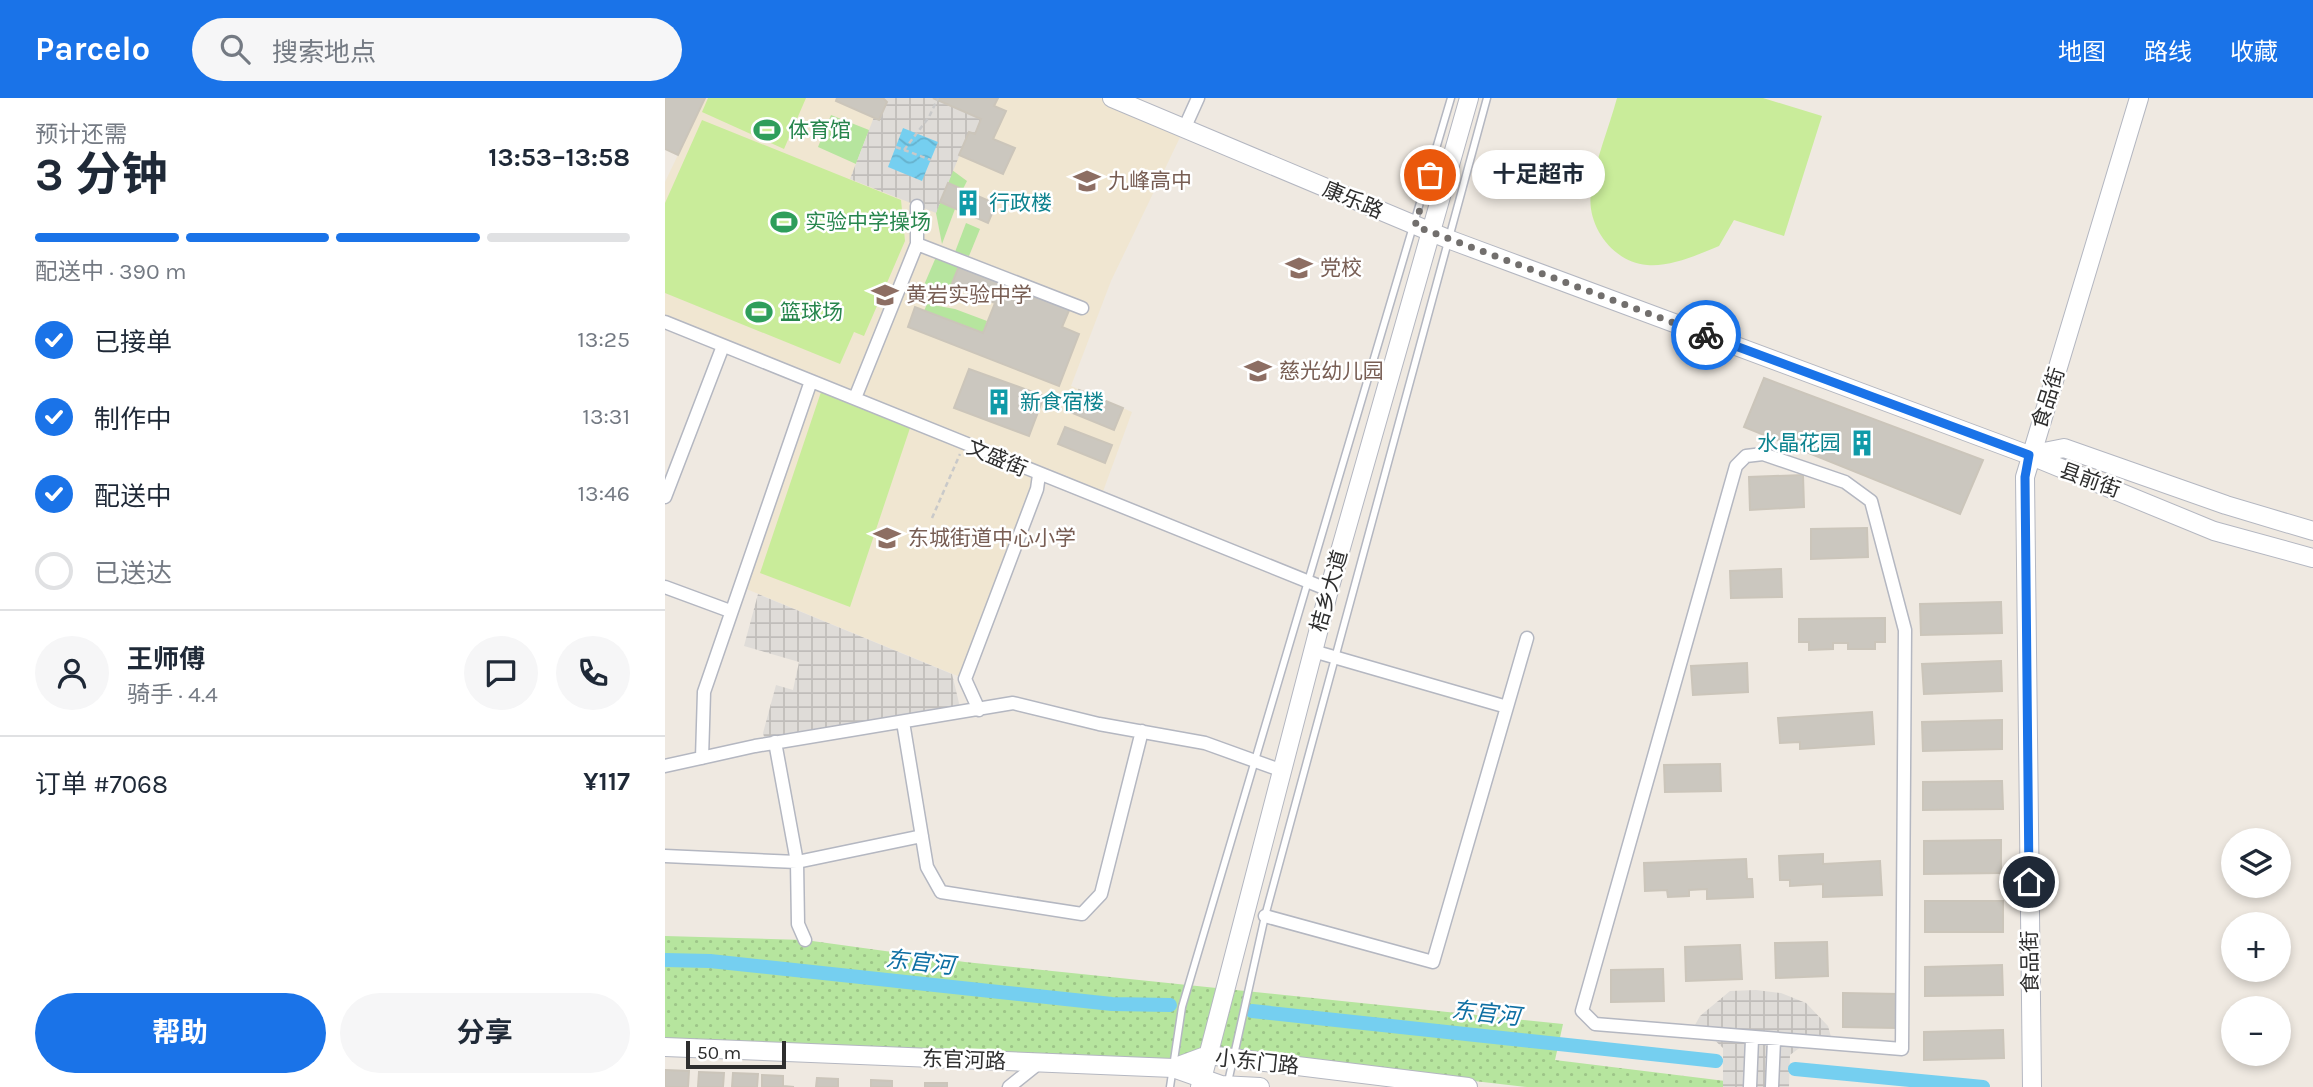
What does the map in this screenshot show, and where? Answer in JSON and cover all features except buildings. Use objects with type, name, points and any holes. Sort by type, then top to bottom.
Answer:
[{"type":"street","name":"康乐路","points":[[1112,98],[1431,233],[2029,455]]},
{"type":"street","points":[[1184,129],[1198,98]]},
{"type":"street","name":"桔乡大道","points":[[1201,1084],[1329,590],[1469,98]]},
{"type":"street","name":"食品街","points":[[2031,1082],[2025,477],[2029,455],[2074,317],[2139,98]]},
{"type":"street","points":[[855,398],[917,244],[917,206]]},
{"type":"street","points":[[917,244],[1082,308]]},
{"type":"street","name":"文盛街","points":[[665,322],[1329,590]]},
{"type":"street","points":[[665,497],[723,346]]},
{"type":"street","points":[[702,758],[704,692],[811,381]]},
{"type":"street","name":"县前街","points":[[2029,455],[2064,448],[2226,505],[2313,531]]},
{"type":"street","points":[[1763,454],[1845,482],[1871,500],[1905,630],[1902,1049],[1775,1041],[1595,1024],[1582,1011],[1737,466],[1746,456],[1763,454]]},
{"type":"street","name":"县前街","points":[[2029,455],[2214,531],[2313,558]]},
{"type":"street","points":[[979,710],[965,679],[1037,489],[1039,475]]},
{"type":"street","points":[[665,587],[730,611]]},
{"type":"street","points":[[1265,916],[1433,962],[1527,638]]},
{"type":"street","points":[[1313,651],[1507,707]]},
{"type":"street","points":[[665,766],[775,742],[1013,703],[1205,743],[1280,771]]},
{"type":"street","points":[[904,722],[927,867],[941,892],[1082,914],[1101,894],[1142,732]]},
{"type":"street","points":[[775,742],[797,862],[798,924],[805,940]]},
{"type":"street","points":[[665,856],[797,862],[922,836]]},
{"type":"street","points":[[1750,1087],[1752,1039]]},
{"type":"street","points":[[1772,1087],[1775,1041]]},
{"type":"street","name":"东官河路","points":[[665,1047],[1173,1068],[1201,1084],[1260,1087]]},
{"type":"street","name":"小东门路","points":[[1173,1068],[1208,1055],[1468,1087]]},
{"type":"street","points":[[1009,1087],[1039,1063]]},
{"type":"lane","points":[[1227,1086],[1265,916],[1335,657],[1431,233],[1451,98]]},
{"type":"lane","points":[[1170,1087],[1182,1007],[1308,581],[1431,233],[1487,98]]},
{"type":"path","points":[[904,150],[929,117],[938,98]]},
{"type":"path","points":[[896,147],[931,160]]},
{"type":"path","points":[[932,518],[964,444]]},
{"type":"shaded area","name":"黄岩实验中学","points":[[705,98],[1112,98],[1184,129],[1111,281],[1071,386],[1132,412],[1101,497],[1039,475],[965,679],[739,586],[811,381],[665,322],[665,182]]},
{"type":"shaded area","points":[[883,98],[933,98],[981,119],[975,134],[969,132],[936,213],[850,179],[874,117],[880,119],[887,102]]},
{"type":"shaded area","points":[[758,594],[952,674],[959,703],[957,713],[766,744],[763,733],[776,685],[793,690],[799,662],[744,646]]},
{"type":"shaded area","points":[[1730,991],[1781,993],[1806,1003],[1828,1026],[1833,1044],[1806,1043],[1790,1055],[1789,1087],[1723,1087],[1723,1048],[1709,1035],[1690,1034],[1700,1016]]},
{"type":"green space","name":"体育馆","points":[[708,98],[806,98],[784,149],[702,112]]},
{"type":"green space","points":[[1617,98],[1763,98],[1822,116],[1784,236],[1734,220],[1719,246],[1675,262],[1647,265],[1623,257],[1613,249],[1597,229],[1591,192]]},
{"type":"green space","points":[[831,115],[869,130],[856,164],[818,147]]},
{"type":"green space","name":"实验中学操场","points":[[702,120],[901,200],[905,241],[864,336],[854,332],[840,364],[665,293],[665,203]]},
{"type":"green space","points":[[952,170],[967,181],[963,189],[948,183]]},
{"type":"green space","points":[[940,202],[955,209],[942,244],[936,213]]},
{"type":"green space","points":[[966,223],[980,229],[969,256],[955,252]]},
{"type":"green space","points":[[936,257],[959,266],[947,297],[924,285]]},
{"type":"green space","points":[[927,304],[955,309],[987,321],[983,333],[924,311]]},
{"type":"green space","points":[[821,392],[910,428],[850,607],[760,573]]},
{"type":"green space","points":[[665,936],[805,940],[965,962],[1563,1024],[1555,1060],[1774,1087],[1527,1087],[1249,1055],[1173,1068],[665,1047]]},
{"type":"water","points":[[903,128],[938,142],[922,181],[888,167]]},
{"type":"waterway","name":"东官河","points":[[665,960],[710,961],[1112,1004],[1170,1005]]},
{"type":"waterway","name":"东官河","points":[[1252,1011],[1716,1061]]},
{"type":"waterway","name":"东官河","points":[[1795,1069],[1983,1087]]},
{"type":"way so far","points":[[1430,175],[1415,226],[1706,335]]},
{"type":"place","name":"体育馆","points":[[767,130]]},
{"type":"place","name":"十足超市","points":[[1430,175]]},
{"type":"place","name":"九峰高中","points":[[1087,181]]},
{"type":"place","name":"行政楼","points":[[968,203]]},
{"type":"place","name":"实验中学操场","points":[[784,222]]},
{"type":"place","name":"党校","points":[[1299,268]]},
{"type":"place","name":"黄岩实验中学","points":[[885,295]]},
{"type":"place","name":"篮球场","points":[[759,312]]},
{"type":"place","name":"慈光幼儿园","points":[[1258,371]]},
{"type":"place","name":"新食宿楼","points":[[999,402]]},
{"type":"place","name":"水晶花园","points":[[1862,443]]},
{"type":"place","name":"东城街道中心小学","points":[[887,538]]},
{"type":"route","points":[[1706,335],[2029,455],[2025,477],[2029,882]]}]
